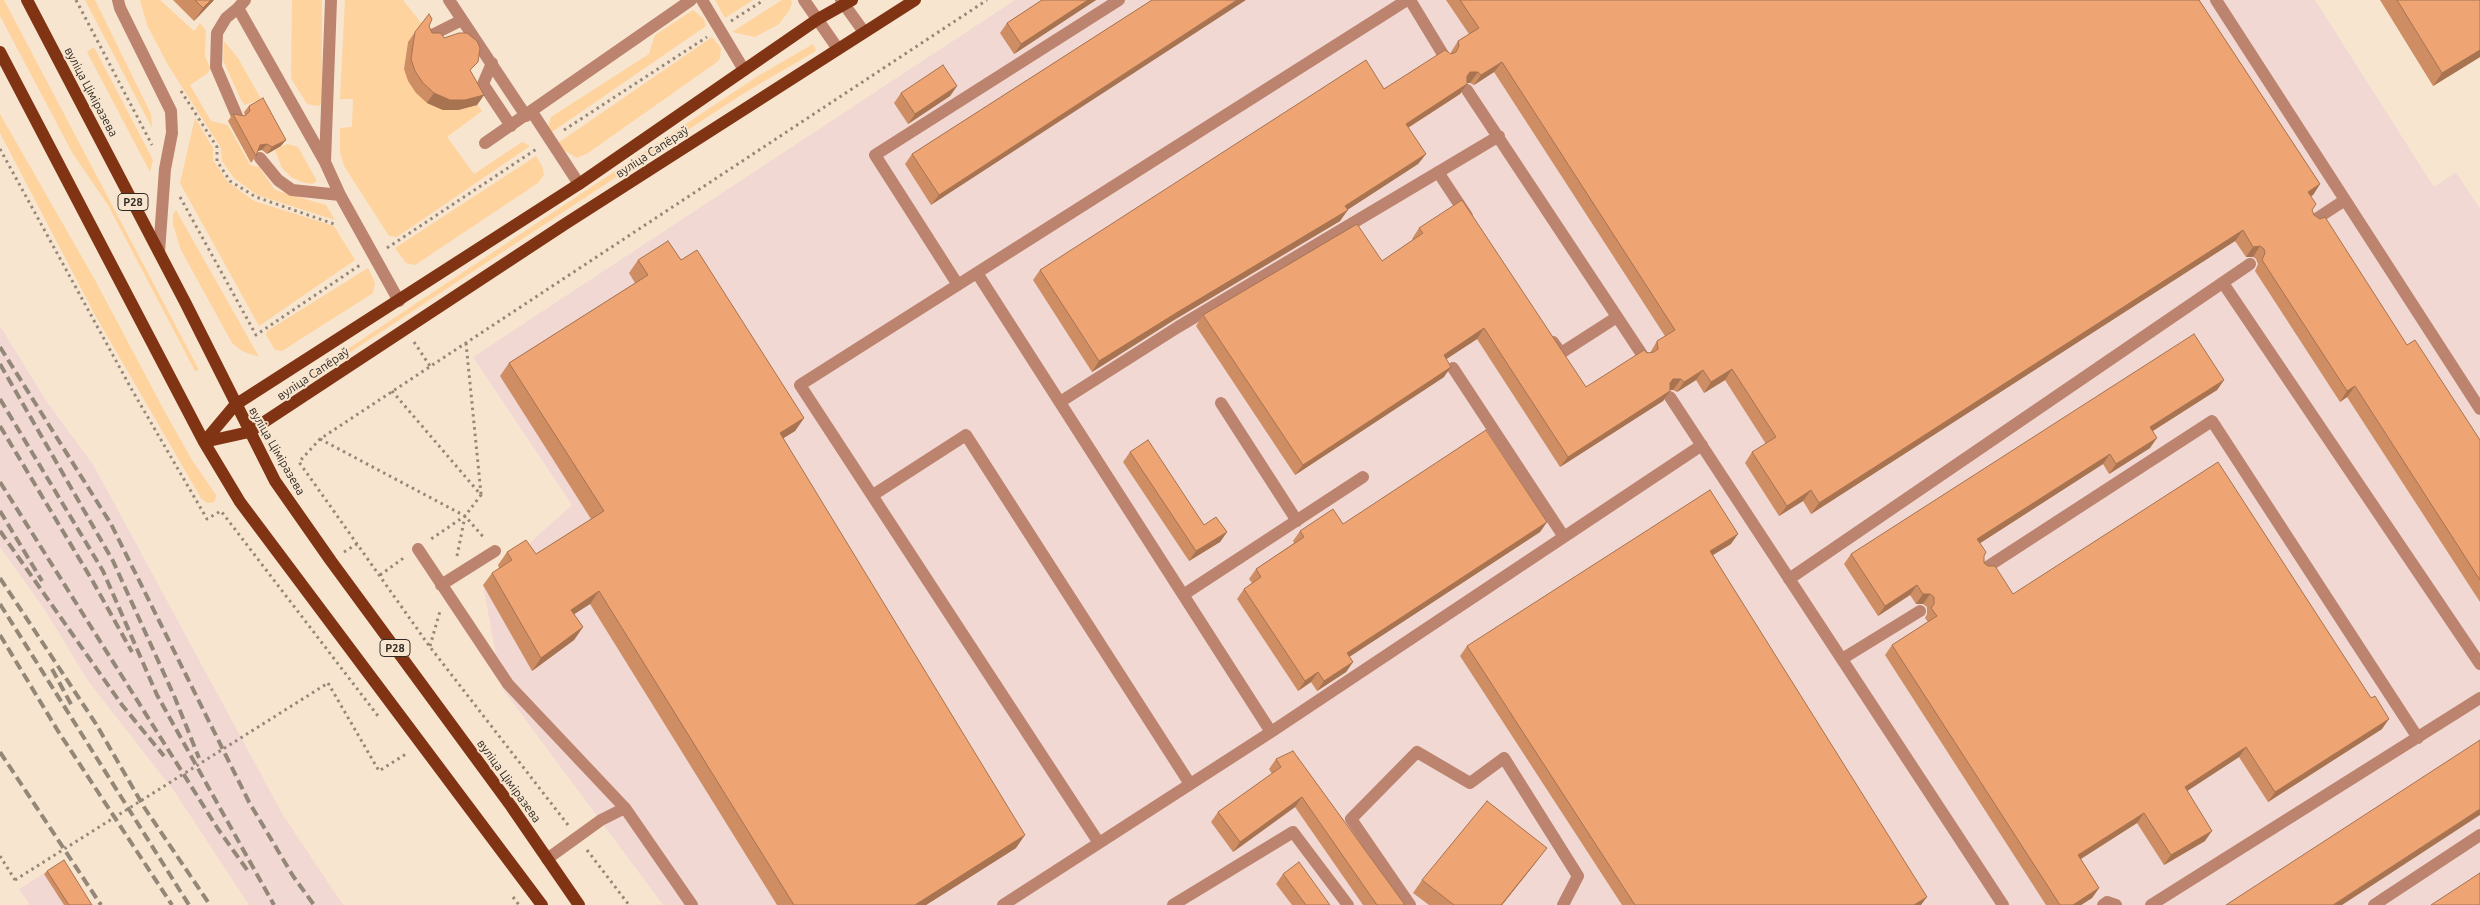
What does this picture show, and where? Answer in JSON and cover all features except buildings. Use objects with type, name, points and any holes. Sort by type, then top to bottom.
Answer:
[{"type":"main road","name":"вуліца Ціміразева","points":[[27,0],[276,481],[331,561],[511,806],[579,905]]},
{"type":"main road","name":"вуліца Сапёраў","points":[[204,442],[249,432],[915,0]]},
{"type":"main road","name":"вуліца Сапёраў","points":[[204,442],[235,405],[578,184],[846,1]]},
{"type":"main road","points":[[0,52],[204,442],[240,502],[542,905]]},
{"type":"street","points":[[118,0],[120,8],[171,111],[171,148],[165,170],[159,252]]},
{"type":"street","points":[[325,162],[331,0]]},
{"type":"street","points":[[449,0],[494,67],[550,140],[578,184]]},
{"type":"street","points":[[485,143],[691,0]]},
{"type":"street","points":[[702,0],[744,70]]},
{"type":"street","points":[[804,0],[838,49]]},
{"type":"street","points":[[958,285],[875,155],[1119,0]]},
{"type":"street","points":[[1100,843],[800,385],[1408,0],[1444,56]]},
{"type":"street","points":[[2216,0],[2480,409]]},
{"type":"street","points":[[846,1],[864,32]]},
{"type":"street","points":[[238,116],[216,67],[217,33],[226,18],[242,4],[325,162],[340,195],[399,301]]},
{"type":"street","points":[[430,36],[462,20]]},
{"type":"street","points":[[494,67],[483,84],[511,126]]},
{"type":"street","points":[[1467,90],[1643,356]]},
{"type":"street","points":[[1060,402],[1178,327],[1499,136]]},
{"type":"street","points":[[260,158],[278,180],[292,190],[340,195]]},
{"type":"street","points":[[1438,172],[1477,230]]},
{"type":"street","points":[[2313,221],[2345,200]]},
{"type":"street","points":[[1789,579],[2250,264]]},
{"type":"street","points":[[977,273],[1271,732]]},
{"type":"street","points":[[2223,283],[2480,664]]},
{"type":"street","points":[[1544,328],[1561,353],[1618,317]]},
{"type":"street","points":[[1454,368],[1564,537]]},
{"type":"street","points":[[1670,397],[2003,905]]},
{"type":"street","points":[[1221,403],[1297,521]]},
{"type":"street","points":[[1984,569],[2212,421],[2418,738]]},
{"type":"street","points":[[872,496],[966,435],[1190,784]]},
{"type":"street","points":[[1003,905],[1271,732],[1702,445]]},
{"type":"street","points":[[1183,595],[1363,478]]},
{"type":"street","points":[[418,549],[446,585],[508,684],[625,808],[692,905]]},
{"type":"street","points":[[446,585],[495,552]]},
{"type":"street","points":[[1842,659],[1920,611]]},
{"type":"street","points":[[2151,905],[2480,698]]},
{"type":"street","points":[[1410,905],[1351,820],[1417,752],[1470,783],[1504,758],[1578,876],[1563,905]]},
{"type":"street","points":[[547,859],[601,820],[625,808]]},
{"type":"street","points":[[1173,905],[1293,832],[1348,905]]},
{"type":"street","points":[[2374,905],[2480,835]]},
{"type":"street","points":[[2103,905],[2107,902],[2116,905]]},
{"type":"path","points":[[76,0],[165,170]]},
{"type":"path","points":[[179,196],[256,336],[359,266],[764,0]]},
{"type":"path","points":[[629,905],[430,647],[299,462],[320,439],[987,0]]},
{"type":"path","points":[[177,84],[217,147],[217,162],[230,180],[256,197],[336,224],[340,232]]},
{"type":"path","points":[[354,257],[359,266]]},
{"type":"path","points":[[406,329],[430,366]]},
{"type":"path","points":[[380,575],[465,516],[481,495],[466,343]]},
{"type":"path","points":[[392,391],[481,495]]},
{"type":"path","points":[[320,439],[465,516],[495,552]]},
{"type":"path","points":[[430,647],[465,516]]},
{"type":"path","points":[[0,856],[15,880],[328,683],[380,771],[406,754]]},
{"type":"shaded area","points":[[0,0],[4,0],[199,370],[195,371],[108,205],[73,154],[0,16]]},
{"type":"shaded area","points":[[85,0],[95,0],[151,114],[152,128]]},
{"type":"shaded area","points":[[140,0],[160,0],[194,31],[200,23],[206,31],[205,56],[210,68],[208,73],[190,85],[211,121],[228,125],[250,165],[259,167],[275,190],[326,205],[335,220],[257,195],[234,178],[222,161],[221,148],[168,65],[147,25]]},
{"type":"shaded area","points":[[292,0],[322,0],[322,104],[318,106],[307,104],[291,78]]},
{"type":"shaded area","points":[[345,0],[403,0],[422,24],[408,42],[404,69],[477,104],[482,111],[447,137],[474,174],[522,142],[530,146],[397,237],[389,236],[344,166],[340,152],[340,128],[352,127],[353,99],[340,99]]},
{"type":"shaded area","points":[[715,0],[753,0],[725,18]]},
{"type":"shaded area","points":[[782,0],[791,0],[792,3],[789,11],[779,24],[755,37],[732,32]]},
{"type":"shaded area","points":[[1015,0],[2315,0],[2434,187],[2456,172],[2480,209],[2480,905],[663,905],[502,688],[483,585],[572,505],[473,357]]},
{"type":"shaded area","points":[[693,10],[704,19],[706,26],[552,132],[548,127],[551,117],[649,54],[655,35]]},
{"type":"shaded area","points":[[712,37],[721,48],[720,58],[717,62],[588,153],[577,158],[562,149],[558,143]]},
{"type":"shaded area","points":[[224,41],[238,58],[261,99],[245,105],[241,100],[223,60]]},
{"type":"shaded area","points":[[813,44],[816,51],[741,95],[302,384],[298,382],[758,76]]},
{"type":"shaded area","points":[[94,47],[153,160],[150,172],[87,52]]},
{"type":"shaded area","points":[[0,114],[95,280],[192,460],[216,495],[215,501],[207,503],[201,498],[95,315],[0,133]]},
{"type":"shaded area","points":[[195,118],[213,148],[213,160],[228,182],[254,201],[334,226],[355,260],[259,326],[180,183]]},
{"type":"shaded area","points":[[287,144],[298,147],[317,181],[312,184],[302,182],[291,177],[282,168],[275,150]]},
{"type":"shaded area","points":[[536,156],[542,166],[544,175],[538,183],[415,265],[406,263],[395,248]]},
{"type":"shaded area","points":[[176,210],[259,357],[242,351],[232,343],[181,250],[173,224],[173,215]]},
{"type":"shaded area","points":[[368,268],[375,283],[373,293],[282,351],[275,350],[266,335],[267,331]]},
{"type":"shaded area","points":[[0,326],[47,402],[94,466],[283,815],[343,905],[249,905],[174,791],[88,681],[45,610],[0,547]]},
{"type":"shaded area","points":[[61,863],[88,905],[30,905],[19,889]]},
{"type":"railway","points":[[0,347],[111,524],[249,802],[293,876],[314,905]]},
{"type":"railway","points":[[0,364],[113,561],[175,698],[199,758]]},
{"type":"railway","points":[[0,399],[103,571],[157,695],[274,905]]},
{"type":"railway","points":[[0,426],[92,580],[132,652]]},
{"type":"railway","points":[[0,482],[218,829],[250,874]]},
{"type":"railway","points":[[0,511],[42,581]]},
{"type":"railway","points":[[0,531],[122,705],[164,756]]},
{"type":"railway","points":[[0,578],[96,724],[144,807],[210,905]]},
{"type":"railway","points":[[0,604],[189,905]]},
{"type":"railway","points":[[0,635],[58,731],[172,905]]},
{"type":"railway","points":[[52,669],[72,706]]},
{"type":"railway","points":[[0,752],[101,905]]}]
